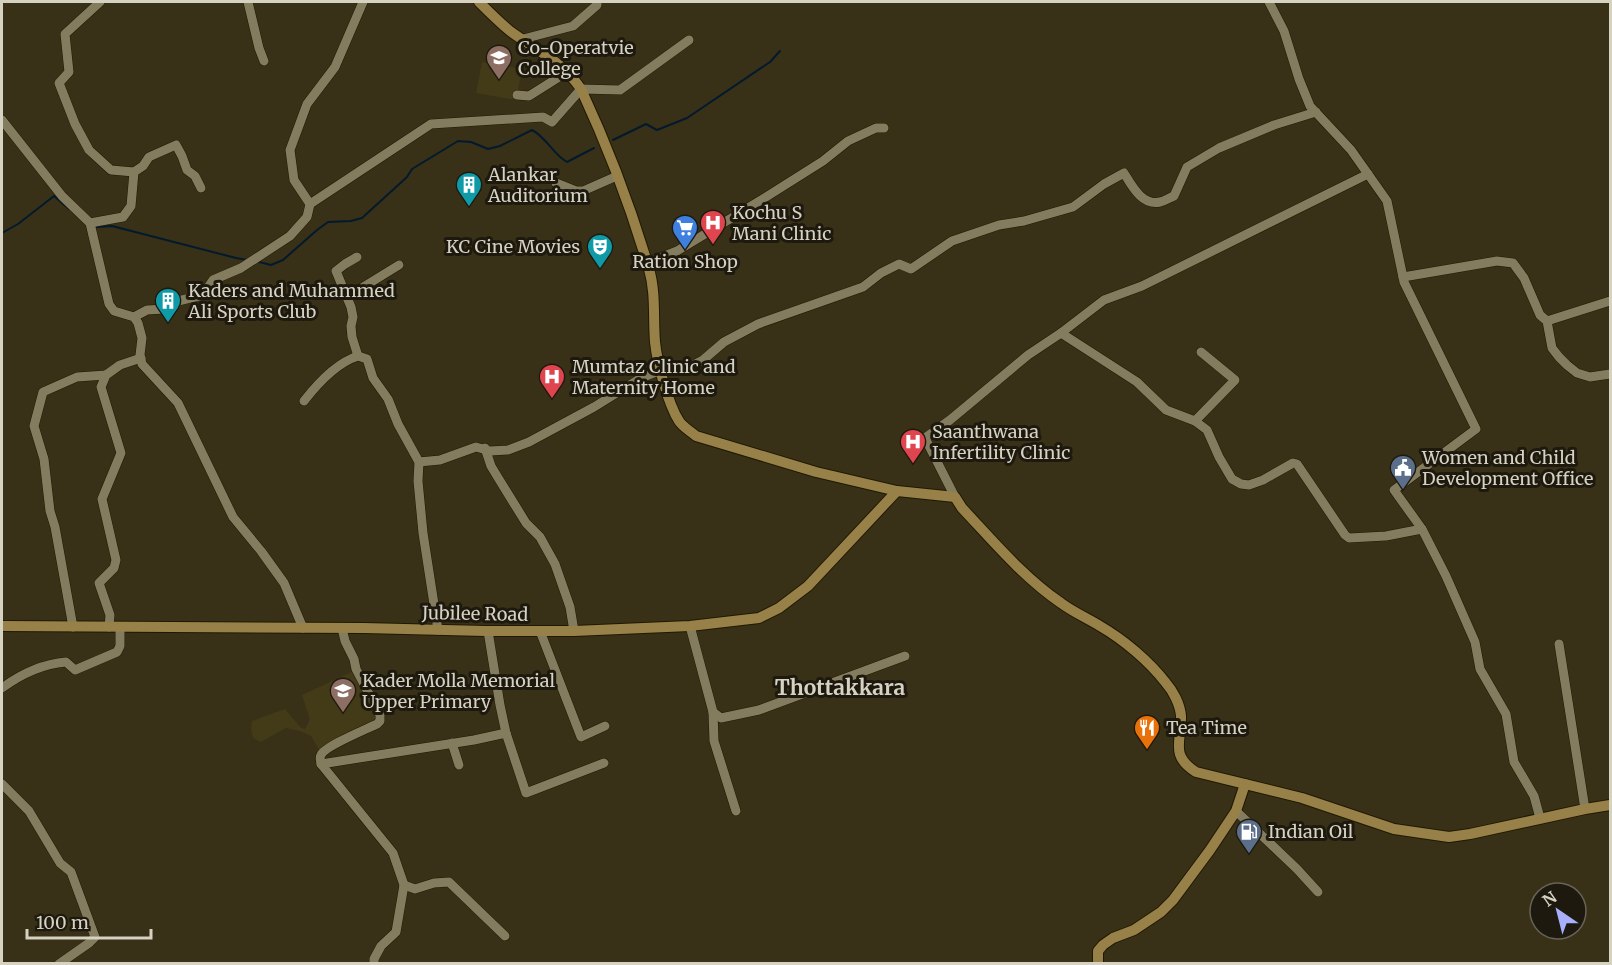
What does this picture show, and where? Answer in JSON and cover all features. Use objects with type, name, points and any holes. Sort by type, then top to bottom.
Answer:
[{"type":"main road","points":[[479,2],[509,30],[546,54],[567,72],[581,89],[617,176],[647,263],[654,290],[656,342],[661,370],[670,401],[679,421],[686,429],[696,436],[816,472],[897,491],[955,497],[962,508],[1016,566],[1060,603],[1123,642],[1165,681],[1172,691],[1181,714],[1178,749],[1181,759],[1196,772],[1302,798],[1394,829],[1449,837],[1611,805]]},
{"type":"main road","name":"Jubilee Road","points":[[2,626],[574,631],[690,626],[759,618],[779,608],[808,586],[897,491]]},
{"type":"main road","points":[[1098,963],[1098,951],[1103,945],[1113,938],[1134,930],[1161,912],[1173,900],[1236,811],[1245,784]]},
{"type":"street","points":[[100,2],[65,34],[69,72],[59,83],[75,124],[89,150],[111,170],[134,172],[143,166],[149,157],[176,145],[187,170],[195,176],[201,188]]},
{"type":"street","points":[[248,2],[264,61]]},
{"type":"street","points":[[310,204],[294,180],[290,150],[307,104],[335,67],[363,2]]},
{"type":"street","points":[[523,39],[573,26],[597,5],[597,2]]},
{"type":"street","points":[[1269,2],[1284,31],[1310,106],[1351,150],[1387,201],[1404,282],[1476,429],[1394,490],[1422,529],[1446,576],[1475,642],[1480,669],[1506,714],[1515,762],[1534,796],[1540,818]]},
{"type":"street","points":[[134,317],[147,310],[165,309],[176,305],[178,301],[203,295],[213,280],[241,268],[290,236],[307,217],[310,204],[431,124],[543,117],[552,122],[581,89],[620,90],[688,40]]},
{"type":"street","points":[[517,95],[529,96],[567,72]]},
{"type":"street","points":[[418,462],[440,460],[476,447],[490,451],[508,450],[529,442],[594,407],[641,378],[661,370],[684,370],[703,360],[724,342],[758,324],[863,287],[881,273],[899,264],[911,269],[951,241],[999,225],[1024,221],[1073,207],[1104,184],[1124,173],[1134,189],[1144,199],[1158,202],[1174,196],[1187,167],[1220,148],[1274,125],[1316,112]]},
{"type":"street","points":[[2,120],[62,196],[90,223],[109,304],[114,311],[134,317],[138,323],[142,364],[178,404],[233,517],[261,550],[284,583],[303,628]]},
{"type":"street","points":[[647,263],[687,245],[823,161],[848,141],[876,128],[884,128]]},
{"type":"street","points":[[90,223],[123,217],[131,206],[134,172]]},
{"type":"street","points":[[955,497],[925,438],[1028,355],[1104,300],[1142,286],[1368,174]]},
{"type":"street","points":[[556,183],[576,191],[583,191],[617,176]]},
{"type":"street","points":[[357,257],[336,271],[353,317],[352,337],[358,356]]},
{"type":"street","points":[[1403,277],[1497,261],[1513,263],[1524,278],[1540,315],[1547,321],[1552,348],[1567,365],[1577,373],[1590,377],[1611,374]]},
{"type":"street","points":[[347,297],[399,265]]},
{"type":"street","points":[[1547,321],[1611,301]]},
{"type":"street","points":[[1061,333],[1137,382],[1166,410],[1195,421],[1207,430],[1232,479],[1241,484],[1249,485],[1263,480],[1293,463],[1297,464],[1349,538],[1386,536],[1422,529]]},
{"type":"street","points":[[1195,421],[1235,380],[1201,351]]},
{"type":"street","points":[[304,400],[343,362],[358,356],[366,359],[373,378],[388,399],[418,462],[423,533],[438,630]]},
{"type":"street","points":[[73,627],[50,511],[44,459],[34,426],[43,392],[77,377],[106,375],[120,365],[141,358]]},
{"type":"street","points":[[2,687],[23,674],[52,663],[66,662],[75,670],[117,652],[120,646],[99,583],[114,568],[116,560],[102,499],[121,453],[101,387],[106,375]]},
{"type":"street","points":[[485,448],[497,476],[526,523],[540,537],[555,564],[570,607],[574,631]]},
{"type":"street","points":[[690,626],[713,712],[714,741],[736,811]]},
{"type":"street","points":[[342,628],[356,669],[380,715],[380,722],[330,747],[322,753],[321,764],[393,853],[404,885],[396,932],[381,946],[374,963]]},
{"type":"street","points":[[488,631],[506,733],[526,794],[604,763]]},
{"type":"street","points":[[540,631],[580,737],[605,726]]},
{"type":"street","points":[[1559,644],[1585,809]]},
{"type":"street","points":[[713,712],[721,718],[759,710],[905,656]]},
{"type":"street","points":[[321,764],[506,733]]},
{"type":"street","points":[[452,743],[459,765]]},
{"type":"street","points":[[2,784],[29,812],[60,863],[71,872],[95,937],[58,963]]},
{"type":"street","points":[[1236,811],[1318,892]]},
{"type":"street","points":[[404,885],[415,889],[434,883],[449,882],[505,936]]},
{"type":"shaded area","name":"Co-Operatvie College","points":[[482,62],[522,69],[516,100],[476,93]]},
{"type":"shaded area","name":"Kader Molla Memorial Upper Primary","points":[[354,671],[380,721],[320,751],[311,736],[286,728],[261,742],[253,738],[252,721],[285,709],[301,728],[305,729],[310,719],[302,695]]},
{"type":"waterway","points":[[613,140],[646,124],[657,130],[687,118],[770,62],[780,51]]},
{"type":"waterway","points":[[259,262],[271,265],[283,260],[328,222],[362,218],[407,177],[412,169],[458,141],[471,142],[488,149],[500,146],[532,130],[567,162],[594,148]]},
{"type":"waterway","points":[[2,233],[18,224],[54,196],[69,209]]},
{"type":"waterway","points":[[97,227],[112,226],[247,260]]},
{"type":"place","name":"Co-Operatvie College","points":[[499,81]]},
{"type":"place","name":"Alankar Auditorium","points":[[469,208]]},
{"type":"place","name":"Kochu S Mani Clinic","points":[[713,246]]},
{"type":"place","name":"Ration Shop","points":[[685,251]]},
{"type":"place","name":"KC Cine Movies","points":[[600,270]]},
{"type":"place","name":"Kaders and Muhammed Ali Sports Club","points":[[168,324]]},
{"type":"place","name":"Mumtaz Clinic and Maternity Home","points":[[552,400]]},
{"type":"place","name":"Saanthwana Infertility Clinic","points":[[913,465]]},
{"type":"place","name":"Women and Child Development Office","points":[[1403,491]]},
{"type":"place","name":"Kader Molla Memorial Upper Primary","points":[[343,714]]},
{"type":"place","name":"Tea Time","points":[[1147,751]]},
{"type":"place","name":"Indian Oil","points":[[1249,855]]},
{"type":"district","name":"Thottakkara","points":[[840,688]]}]
